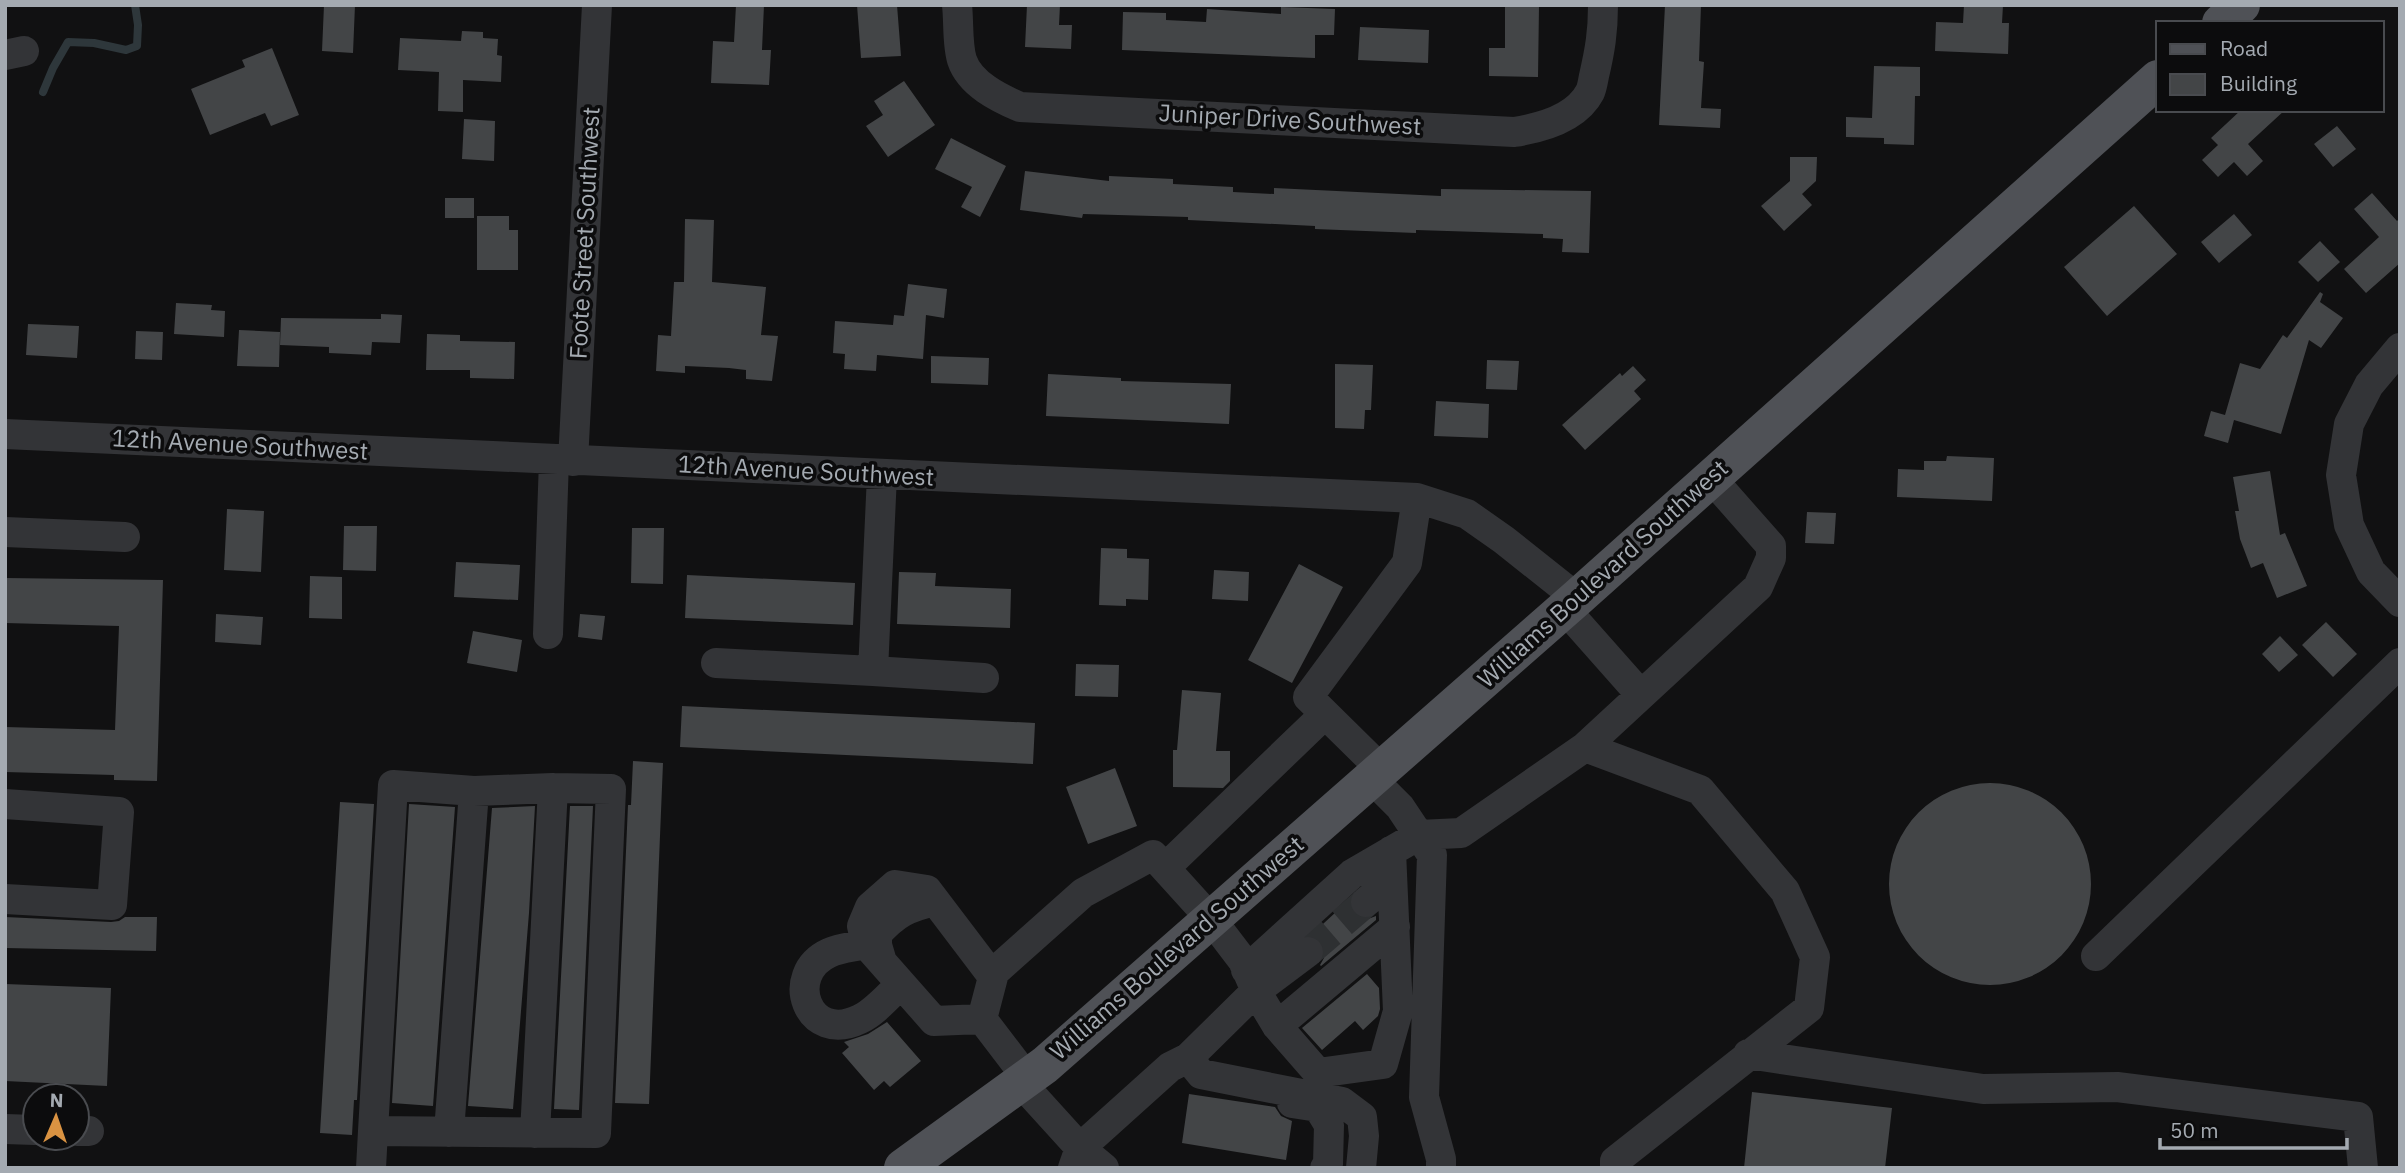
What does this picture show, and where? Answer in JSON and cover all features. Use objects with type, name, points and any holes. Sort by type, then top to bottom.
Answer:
[{"type":"main road","points":[[2223,21],[2241,5]]},
{"type":"main road","name":"Williams Boulevard Southwest","points":[[943,1168],[1030,1079],[2156,81]]},
{"type":"main road","name":"Williams Boulevard Southwest","points":[[903,1168],[1030,1079]]},
{"type":"street","name":"Foote Street Southwest","points":[[548,634],[564,461],[597,5]]},
{"type":"street","name":"Juniper Drive Southwest","points":[[957,5],[962,61],[973,77],[988,90],[1020,107],[1514,132],[1535,129],[1555,121],[1575,108],[1590,92],[1602,43],[1603,5]]},
{"type":"street","points":[[2400,348],[2369,385],[2349,424],[2341,475],[2348,525],[2371,572],[2400,602]]},
{"type":"street","name":"12th Avenue Southwest","points":[[5,434],[1417,498],[1467,514],[1504,540],[1570,603],[1641,695]]},
{"type":"street","points":[[873,671],[882,475]]},
{"type":"street","points":[[1194,1066],[1251,980],[1352,874],[1419,835],[1461,833],[1585,747],[1758,587],[1771,558],[1771,546],[1711,478]]},
{"type":"street","points":[[1417,498],[1407,563],[1308,697],[1376,774],[1432,855],[1424,1097],[1441,1168]]},
{"type":"street","points":[[5,532],[125,537]]},
{"type":"street","points":[[716,663],[984,678]]},
{"type":"street","points":[[2096,956],[2400,663]]},
{"type":"street","points":[[1165,869],[1325,714]]},
{"type":"street","points":[[1585,747],[1700,790],[1786,891],[1815,957],[1809,1008],[1615,1161],[1615,1168]]},
{"type":"street","points":[[371,1168],[373,1131],[393,785],[474,791],[611,789],[596,1133],[373,1131]]},
{"type":"street","points":[[535,1133],[553,788]]},
{"type":"street","points":[[449,1132],[474,791]]},
{"type":"street","points":[[5,804],[119,812],[112,905],[5,899]]},
{"type":"street","points":[[991,975],[1083,892],[1153,855],[1211,919],[1242,961],[1277,1026],[1318,1073],[1383,1064],[1398,1010],[1391,851]]},
{"type":"street","points":[[1366,902],[1392,880]]},
{"type":"street","points":[[895,885],[927,890],[993,977],[982,1019],[934,1021],[883,963],[862,926],[870,907],[895,885]]},
{"type":"street","points":[[1277,1026],[1395,927]]},
{"type":"street","points":[[1251,980],[1308,952]]},
{"type":"street","points":[[982,1019],[1030,1079],[1076,1158],[1104,1168]]},
{"type":"street","points":[[1748,1054],[1983,1088],[2117,1087],[2358,1116],[2363,1168]]},
{"type":"street","points":[[1194,1066],[1208,1091],[1318,1107],[1337,1117],[1350,1130],[1350,1168]]},
{"type":"street","points":[[1076,1158],[1170,1067],[1194,1066],[1342,1102],[1362,1117],[1362,1168]]},
{"type":"street","points":[[1318,1107],[1329,1125],[1328,1164],[1325,1168]]},
{"type":"building","points":[[324,5],[355,5],[353,53],[322,51]]},
{"type":"building","points":[[736,5],[764,5],[762,50],[771,50],[769,85],[711,83],[713,41],[734,42]]},
{"type":"building","points":[[857,5],[897,5],[901,56],[861,58]]},
{"type":"building","points":[[1027,5],[1060,5],[1059,25],[1072,25],[1071,49],[1025,47]]},
{"type":"building","points":[[1665,5],[1701,5],[1699,61],[1704,62],[1701,108],[1721,109],[1720,128],[1659,125]]},
{"type":"building","points":[[1964,5],[2003,5],[2002,23],[2009,23],[2008,54],[1935,51],[1936,22],[1963,23]]},
{"type":"building","points":[[1505,6],[1539,6],[1538,77],[1489,76],[1489,48],[1505,48]]},
{"type":"building","points":[[1281,7],[1335,9],[1334,35],[1315,35],[1315,58],[1122,50],[1123,12],[1166,13],[1166,20],[1206,22],[1207,9],[1281,14]]},
{"type":"building","points":[[1360,27],[1429,30],[1428,63],[1358,60]]},
{"type":"building","points":[[462,31],[483,32],[483,38],[498,39],[497,55],[502,56],[501,82],[463,80],[463,112],[438,111],[439,72],[398,70],[400,38],[461,41]]},
{"type":"building","points":[[272,48],[299,115],[271,126],[265,113],[210,135],[191,89],[245,67],[242,60]]},
{"type":"building","points":[[1874,66],[1920,67],[1920,96],[1915,96],[1914,145],[1884,144],[1884,138],[1846,137],[1846,117],[1872,118]]},
{"type":"building","points":[[904,81],[935,125],[888,157],[866,126],[883,115],[874,101]]},
{"type":"building","points":[[2239,112],[2283,112],[2248,144],[2263,161],[2247,176],[2234,162],[2218,177],[2202,160],[2218,145],[2211,138]]},
{"type":"building","points":[[464,119],[495,121],[494,161],[462,159]]},
{"type":"building","points":[[2337,126],[2356,149],[2333,167],[2314,144]]},
{"type":"building","points":[[951,138],[1006,166],[980,217],[961,207],[972,187],[935,169]]},
{"type":"building","points":[[1790,157],[1817,157],[1816,181],[1802,194],[1812,205],[1784,231],[1761,206],[1790,181]]},
{"type":"building","points":[[1025,171],[1109,181],[1109,176],[1173,179],[1173,184],[1233,187],[1233,192],[1274,194],[1274,188],[1441,196],[1441,189],[1591,191],[1589,253],[1562,252],[1563,239],[1543,238],[1543,234],[1315,229],[1315,226],[1188,220],[1188,217],[1083,214],[1082,218],[1020,210]]},
{"type":"building","points":[[2372,193],[2397,221],[2400,218],[2400,263],[2366,293],[2344,269],[2379,237],[2354,209]]},
{"type":"building","points":[[445,198],[474,198],[474,218],[445,218]]},
{"type":"building","points":[[2134,206],[2177,254],[2107,316],[2064,267]]},
{"type":"building","points":[[2234,214],[2252,235],[2219,263],[2201,242]]},
{"type":"building","points":[[477,216],[509,216],[509,230],[518,230],[518,270],[477,270]]},
{"type":"building","points":[[685,219],[714,220],[712,282],[766,287],[761,335],[778,336],[772,381],[746,379],[746,370],[729,368],[685,366],[685,373],[656,371],[658,335],[671,336],[674,282],[684,282]]},
{"type":"building","points":[[2320,241],[2340,262],[2318,282],[2298,262]]},
{"type":"building","points":[[908,284],[947,289],[944,318],[926,315],[923,359],[877,355],[876,371],[844,369],[845,354],[833,353],[835,321],[893,325],[894,315],[904,316]]},
{"type":"building","points":[[2320,292],[2323,294],[2320,302],[2343,318],[2321,348],[2309,340],[2281,434],[2234,420],[2228,443],[2204,436],[2211,411],[2225,415],[2240,363],[2260,369],[2283,335],[2287,338]]},
{"type":"building","points":[[176,303],[212,305],[211,310],[225,311],[224,337],[174,334]]},
{"type":"building","points":[[381,314],[402,315],[400,343],[372,342],[371,355],[329,353],[329,347],[280,345],[281,318],[381,319]]},
{"type":"building","points":[[28,324],[79,326],[77,358],[26,355]]},
{"type":"building","points":[[239,330],[280,332],[279,367],[237,366]]},
{"type":"building","points":[[136,331],[163,332],[162,360],[135,359]]},
{"type":"building","points":[[427,334],[460,335],[460,341],[515,342],[514,379],[470,378],[470,370],[426,370]]},
{"type":"building","points":[[931,356],[989,358],[988,385],[931,383]]},
{"type":"building","points":[[1487,360],[1519,361],[1517,390],[1486,389]]},
{"type":"building","points":[[1335,364],[1373,365],[1371,410],[1365,410],[1364,429],[1335,428]]},
{"type":"building","points":[[1633,366],[1646,380],[1634,391],[1641,399],[1585,450],[1562,425],[1620,373],[1622,376]]},
{"type":"building","points":[[1048,374],[1121,378],[1121,381],[1231,384],[1229,424],[1046,416]]},
{"type":"building","points":[[1436,401],[1489,404],[1488,438],[1434,436]]},
{"type":"building","points":[[1947,456],[1994,458],[1992,501],[1897,497],[1898,469],[1924,470],[1924,461],[1946,461]]},
{"type":"building","points":[[2270,471],[2280,535],[2285,533],[2307,586],[2277,598],[2263,563],[2251,568],[2240,539],[2235,511],[2239,511],[2233,477]]},
{"type":"building","points":[[227,509],[264,511],[261,572],[224,570]]},
{"type":"building","points":[[1807,512],[1836,513],[1834,544],[1805,543]]},
{"type":"building","points":[[344,526],[377,526],[376,571],[343,570]]},
{"type":"building","points":[[632,528],[664,528],[663,584],[631,583]]},
{"type":"building","points":[[1101,548],[1127,549],[1127,558],[1149,559],[1148,600],[1126,599],[1126,606],[1099,605]]},
{"type":"building","points":[[456,562],[520,565],[518,600],[454,597]]},
{"type":"building","points":[[1299,564],[1343,587],[1292,683],[1248,660]]},
{"type":"building","points":[[1214,570],[1249,572],[1248,601],[1212,599]]},
{"type":"building","points":[[899,572],[936,573],[935,586],[1011,589],[1010,628],[897,624]]},
{"type":"building","points":[[687,575],[855,583],[853,625],[685,618]]},
{"type":"building","points":[[310,576],[342,577],[342,619],[309,618]]},
{"type":"building","points":[[5,578],[163,580],[157,781],[114,780],[114,775],[5,772],[5,727],[115,730],[119,626],[5,623]]},
{"type":"building","points":[[216,614],[263,617],[261,645],[215,642]]},
{"type":"building","points":[[580,614],[605,616],[602,640],[578,637]]},
{"type":"building","points":[[2326,622],[2357,654],[2333,677],[2302,645]]},
{"type":"building","points":[[473,631],[522,640],[517,672],[467,663]]},
{"type":"building","points":[[2280,636],[2298,655],[2279,672],[2262,654]]},
{"type":"building","points":[[1076,664],[1119,665],[1118,697],[1075,696]]},
{"type":"building","points":[[1182,690],[1221,693],[1216,751],[1230,751],[1230,781],[1223,788],[1173,787],[1173,750],[1177,750]]},
{"type":"building","points":[[682,706],[1035,723],[1033,764],[680,747]]},
{"type":"building","points":[[633,761],[663,763],[649,1104],[615,1103],[628,805],[631,805]]},
{"type":"building","points":[[1115,768],[1137,826],[1088,844],[1066,787]]},
{"type":"building","points":[[1990,783],[2029,791],[2046,800],[2061,813],[2074,828],[2083,845],[2091,884],[2083,923],[2074,940],[2061,955],[2046,968],[2029,977],[1990,985],[1951,977],[1934,968],[1919,955],[1906,940],[1897,923],[1889,884],[1897,845],[1906,828],[1919,813],[1934,800],[1951,791]]},
{"type":"building","points":[[340,802],[374,804],[357,1100],[354,1100],[352,1135],[320,1133]]},
{"type":"building","points":[[409,804],[455,807],[433,1106],[392,1103]]},
{"type":"building","points":[[535,806],[513,1109],[468,1106],[492,808]]},
{"type":"building","points":[[570,806],[593,806],[579,1110],[554,1109]]},
{"type":"building","points":[[1349,900],[1353,914],[1361,919],[1376,916],[1376,920],[1321,966],[1325,949],[1322,941],[1311,935]]},
{"type":"building","points":[[5,917],[111,922],[125,917],[157,917],[156,951],[5,948]]},
{"type":"building","points":[[1367,974],[1379,988],[1378,1016],[1363,1030],[1355,1021],[1322,1050],[1302,1028]]},
{"type":"building","points":[[5,984],[111,988],[107,1086],[91,1085],[91,1082],[5,1081]]},
{"type":"building","points":[[887,1022],[921,1061],[890,1087],[884,1081],[874,1090],[842,1053],[849,1047],[844,1042],[868,1034]]},
{"type":"building","points":[[1752,1092],[1892,1108],[1885,1168],[1744,1168]]},
{"type":"building","points":[[1189,1094],[1275,1107],[1281,1116],[1292,1121],[1286,1160],[1182,1143]]},
{"type":"waterway","points":[[43,92],[68,42],[94,43],[126,50],[137,46],[135,5]]},
{"type":"tunnel","points":[[1308,952],[1366,902]]}]
